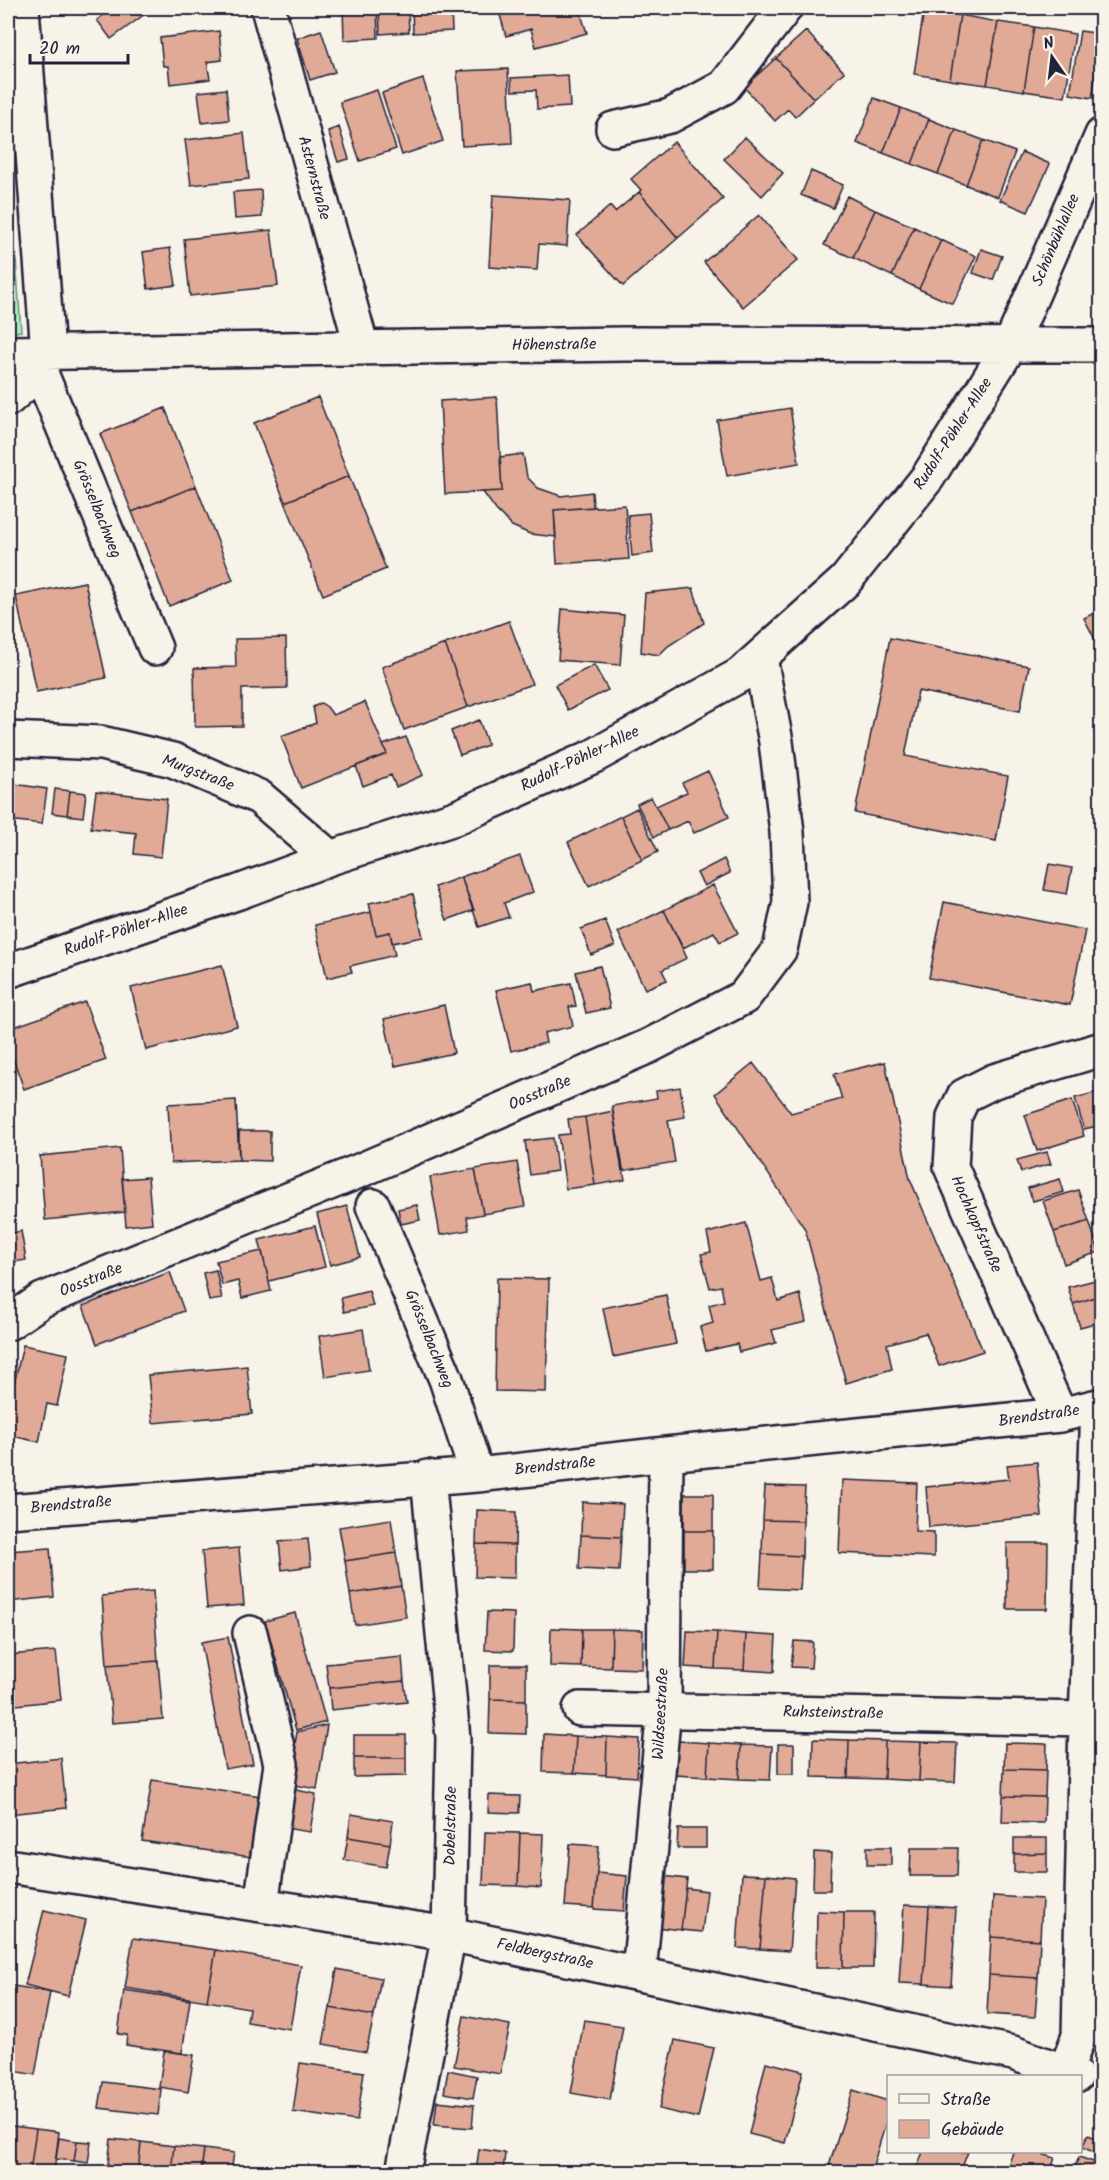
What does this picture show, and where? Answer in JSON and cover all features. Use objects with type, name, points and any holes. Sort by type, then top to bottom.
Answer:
[{"type":"street","name":"Grösselbachweg","points":[[22,8],[44,361],[155,648]]},
{"type":"street","name":"Asternstraße","points":[[268,8],[362,348]]},
{"type":"street","points":[[613,129],[670,116],[724,87],[785,8]]},
{"type":"street","name":"Schönbühlallee","points":[[1011,344],[1101,135]]},
{"type":"street","name":"Höhenstraße","points":[[8,353],[44,361],[362,348],[624,344],[1101,345]]},
{"type":"street","name":"Rudolf-Pöhler-Allee","points":[[8,971],[239,892],[330,858],[455,818],[594,756],[740,675],[845,581],[928,477],[1011,344]]},
{"type":"street","points":[[8,399],[44,361]]},
{"type":"street","name":"Oosstraße","points":[[8,1323],[42,1300],[369,1167],[606,1065],[649,1046],[744,997],[780,949],[790,902],[789,863],[776,742],[760,658]]},
{"type":"street","name":"Murgstraße","points":[[8,738],[101,743],[173,760],[259,797],[330,858]]},
{"type":"street","name":"Hochkopfstraße","points":[[1060,1415],[951,1167],[954,1117],[964,1096],[994,1081],[1101,1049]]},
{"type":"street","name":"Grösselbachweg","points":[[374,1206],[446,1379],[477,1475]]},
{"type":"street","points":[[1074,2075],[1079,2036],[1094,1764],[1086,1719],[1100,1406]]},
{"type":"street","name":"Brendstraße","points":[[8,1510],[477,1475],[1060,1415],[1100,1406]]},
{"type":"street","name":"Wildseestraße","points":[[639,1973],[664,1709],[666,1454]]},
{"type":"street","name":"Dobelstraße","points":[[403,2172],[449,1934],[453,1738],[428,1477]]},
{"type":"street","points":[[250,1633],[281,1764],[261,1905]]},
{"type":"street","name":"Ruhsteinstraße","points":[[580,1709],[1086,1719]]},
{"type":"street","name":"Feldbergstraße","points":[[8,1866],[449,1934],[1013,2053],[1071,2075]]},
{"type":"street","name":"Feldbergstraße","points":[[1082,2080],[1101,2089]]},
{"type":"green space","points":[[8,139],[21,331],[8,333]]},
{"type":"building","points":[[113,8],[153,8],[111,39],[97,20]]},
{"type":"building","points":[[343,8],[377,8],[378,38],[344,40]]},
{"type":"building","points":[[379,8],[408,8],[409,32],[380,34]]},
{"type":"building","points":[[412,8],[451,8],[452,31],[413,33]]},
{"type":"building","points":[[498,8],[579,8],[587,33],[536,47],[531,29],[506,36]]},
{"type":"building","points":[[924,10],[960,15],[950,80],[914,74]]},
{"type":"building","points":[[960,15],[998,22],[987,85],[950,80]]},
{"type":"building","points":[[998,22],[1034,27],[1024,91],[987,85]]},
{"type":"building","points":[[1034,27],[1075,34],[1065,97],[1024,91]]},
{"type":"building","points":[[321,30],[335,72],[310,80],[297,38]]},
{"type":"building","points":[[219,31],[222,60],[207,62],[210,79],[170,84],[168,66],[163,66],[160,38]]},
{"type":"building","points":[[806,31],[844,72],[814,99],[776,58]]},
{"type":"building","points":[[1080,31],[1102,34],[1092,98],[1070,94]]},
{"type":"building","points":[[776,58],[814,99],[795,117],[788,109],[775,121],[744,87]]},
{"type":"building","points":[[508,69],[512,143],[462,146],[457,71]]},
{"type":"building","points":[[568,75],[570,107],[537,109],[536,90],[512,91],[511,78]]},
{"type":"building","points":[[423,79],[443,141],[402,155],[382,93]]},
{"type":"building","points":[[226,89],[229,120],[202,123],[198,92]]},
{"type":"building","points":[[377,90],[396,149],[360,161],[340,102]]},
{"type":"building","points":[[874,98],[901,108],[883,153],[857,143]]},
{"type":"building","points":[[901,108],[929,119],[912,164],[883,153]]},
{"type":"building","points":[[929,119],[956,130],[938,174],[912,164]]},
{"type":"building","points":[[339,127],[349,159],[338,162],[328,131]]},
{"type":"building","points":[[956,130],[983,140],[966,185],[938,174]]},
{"type":"building","points":[[244,133],[249,179],[191,185],[185,140]]},
{"type":"building","points":[[745,137],[783,173],[762,196],[724,159]]},
{"type":"building","points":[[983,140],[1015,152],[998,197],[966,185]]},
{"type":"building","points":[[674,142],[723,199],[678,238],[639,192],[641,190],[631,179]]},
{"type":"building","points":[[1022,152],[1050,164],[1028,212],[1000,200]]},
{"type":"building","points":[[811,171],[843,185],[833,208],[801,195]]},
{"type":"building","points":[[261,190],[262,217],[235,219],[233,192]]},
{"type":"building","points":[[639,192],[678,238],[623,286],[577,235],[610,206],[615,212]]},
{"type":"building","points":[[493,195],[570,200],[567,246],[539,244],[537,270],[489,267]]},
{"type":"building","points":[[847,196],[875,210],[853,258],[824,245]]},
{"type":"building","points":[[875,210],[914,227],[892,276],[853,258]]},
{"type":"building","points":[[759,215],[798,260],[743,307],[704,262]]},
{"type":"building","points":[[914,227],[941,240],[919,289],[892,276]]},
{"type":"building","points":[[271,230],[278,286],[190,296],[184,239]]},
{"type":"building","points":[[941,240],[976,256],[953,304],[919,289]]},
{"type":"building","points":[[170,248],[176,285],[148,289],[143,252]]},
{"type":"building","points":[[981,249],[1002,256],[993,280],[973,273]]},
{"type":"building","points":[[318,397],[349,476],[285,502],[254,423]]},
{"type":"building","points":[[497,397],[502,491],[445,494],[440,401]]},
{"type":"building","points":[[165,408],[196,486],[132,512],[100,434]]},
{"type":"building","points":[[790,408],[799,463],[727,476],[717,420]]},
{"type":"building","points":[[523,454],[527,477],[538,488],[561,496],[592,492],[593,507],[554,510],[556,537],[530,534],[512,526],[483,492],[502,491],[500,457]]},
{"type":"building","points":[[349,476],[386,569],[323,595],[285,502]]},
{"type":"building","points":[[196,486],[233,580],[169,606],[132,512]]},
{"type":"building","points":[[625,505],[629,559],[557,564],[554,510]]},
{"type":"building","points":[[649,513],[653,553],[632,556],[628,515]]},
{"type":"building","points":[[85,582],[106,678],[36,692],[16,596]]},
{"type":"building","points":[[693,588],[704,623],[668,646],[659,655],[641,652],[645,593]]},
{"type":"building","points":[[562,609],[624,615],[620,665],[558,660]]},
{"type":"building","points":[[1102,609],[1102,653],[1084,618]]},
{"type":"building","points":[[509,621],[532,684],[468,707],[445,644]]},
{"type":"building","points":[[286,638],[287,688],[242,689],[242,726],[195,727],[194,668],[236,667],[235,639]]},
{"type":"building","points":[[890,638],[1029,666],[1020,711],[918,691],[905,756],[1008,776],[996,841],[855,813]]},
{"type":"building","points":[[445,644],[468,707],[404,730],[382,667]]},
{"type":"building","points":[[594,665],[608,690],[568,710],[555,685]]},
{"type":"building","points":[[365,702],[387,754],[301,788],[281,736],[316,723],[313,707],[321,703],[333,715]]},
{"type":"building","points":[[479,720],[488,745],[460,755],[451,731]]},
{"type":"building","points":[[406,737],[423,775],[396,787],[391,775],[363,786],[356,766],[387,754],[383,745]]},
{"type":"building","points":[[708,771],[729,817],[694,833],[688,821],[668,830],[656,806],[687,792],[682,783]]},
{"type":"building","points":[[8,783],[47,789],[42,824],[8,820]]},
{"type":"building","points":[[55,789],[70,791],[67,815],[52,813]]},
{"type":"building","points":[[70,791],[86,793],[83,817],[67,815]]},
{"type":"building","points":[[96,791],[167,799],[161,857],[134,854],[136,833],[91,828]]},
{"type":"building","points":[[651,797],[668,830],[654,837],[637,804]]},
{"type":"building","points":[[637,808],[658,852],[642,860],[621,816]]},
{"type":"building","points":[[621,816],[642,860],[589,886],[568,842]]},
{"type":"building","points":[[520,856],[533,892],[504,903],[509,917],[479,927],[461,877]]},
{"type":"building","points":[[724,859],[730,873],[704,886],[697,873]]},
{"type":"building","points":[[1049,864],[1072,868],[1067,894],[1044,890]]},
{"type":"building","points":[[461,877],[474,910],[447,920],[435,887]]},
{"type":"building","points":[[713,885],[738,933],[720,942],[714,932],[683,948],[664,910]]},
{"type":"building","points":[[413,894],[423,937],[392,943],[390,932],[376,935],[369,903]]},
{"type":"building","points":[[944,902],[1085,930],[1070,1005],[929,978]]},
{"type":"building","points":[[664,910],[687,958],[662,970],[667,980],[645,989],[618,932]]},
{"type":"building","points":[[371,912],[376,935],[390,932],[395,955],[350,966],[352,972],[327,978],[315,925]]},
{"type":"building","points":[[605,920],[615,946],[591,955],[581,929]]},
{"type":"building","points":[[222,965],[237,1026],[146,1050],[131,988]]},
{"type":"building","points":[[600,966],[610,1008],[586,1013],[576,972]]},
{"type":"building","points":[[532,982],[534,991],[571,983],[576,1006],[569,1007],[573,1026],[544,1033],[546,1043],[511,1051],[496,990]]},
{"type":"building","points":[[85,1002],[106,1060],[24,1089],[8,1044],[8,1029]]},
{"type":"building","points":[[444,1005],[454,1053],[395,1066],[384,1019]]},
{"type":"building","points":[[885,1062],[910,1179],[983,1351],[939,1366],[926,1333],[887,1344],[892,1369],[846,1383],[805,1229],[715,1094],[753,1063],[791,1113],[842,1099],[834,1074]]},
{"type":"building","points":[[680,1087],[685,1117],[668,1120],[675,1162],[622,1171],[612,1106],[657,1098],[656,1091]]},
{"type":"building","points":[[1102,1091],[1102,1125],[1084,1129],[1075,1098]]},
{"type":"building","points":[[236,1100],[239,1160],[171,1163],[168,1104]]},
{"type":"building","points":[[1072,1100],[1084,1136],[1037,1151],[1025,1115]]},
{"type":"building","points":[[613,1111],[625,1180],[595,1185],[585,1117]]},
{"type":"building","points":[[585,1117],[595,1185],[566,1189],[558,1135],[570,1134],[568,1119]]},
{"type":"building","points":[[239,1131],[270,1131],[270,1161],[239,1160]]},
{"type":"building","points":[[553,1138],[557,1171],[530,1175],[525,1141]]},
{"type":"building","points":[[120,1148],[125,1212],[45,1220],[40,1156]]},
{"type":"building","points":[[1047,1152],[1051,1164],[1021,1172],[1017,1160]]},
{"type":"building","points":[[517,1162],[525,1207],[483,1214],[475,1169]]},
{"type":"building","points":[[475,1169],[483,1214],[467,1217],[469,1230],[440,1235],[430,1177]]},
{"type":"building","points":[[148,1177],[152,1223],[126,1226],[122,1179]]},
{"type":"building","points":[[1060,1179],[1064,1192],[1033,1201],[1028,1188]]},
{"type":"building","points":[[1078,1190],[1089,1221],[1054,1232],[1043,1201]]},
{"type":"building","points":[[417,1205],[420,1220],[401,1224],[398,1209]]},
{"type":"building","points":[[347,1206],[360,1257],[330,1265],[317,1214]]},
{"type":"building","points":[[1089,1221],[1099,1252],[1064,1264],[1054,1232]]},
{"type":"building","points":[[746,1223],[761,1281],[772,1278],[778,1301],[800,1294],[806,1322],[772,1330],[776,1343],[739,1352],[737,1344],[706,1351],[700,1327],[713,1323],[709,1305],[724,1301],[721,1286],[710,1288],[701,1254],[711,1252],[707,1233]]},
{"type":"building","points":[[315,1226],[325,1267],[269,1281],[259,1240]]},
{"type":"building","points":[[21,1231],[26,1260],[8,1263],[8,1234]]},
{"type":"building","points":[[262,1251],[271,1291],[242,1298],[238,1281],[222,1285],[216,1261]]},
{"type":"building","points":[[216,1270],[222,1299],[209,1301],[203,1273]]},
{"type":"building","points":[[170,1272],[184,1311],[97,1344],[83,1306]]},
{"type":"building","points":[[497,1278],[549,1279],[546,1392],[495,1391]]},
{"type":"building","points":[[1099,1279],[1102,1295],[1073,1304],[1068,1287]]},
{"type":"building","points":[[369,1291],[373,1306],[344,1312],[341,1298]]},
{"type":"building","points":[[666,1295],[676,1344],[613,1357],[603,1308]]},
{"type":"building","points":[[1102,1295],[1102,1321],[1080,1327],[1073,1304]]},
{"type":"building","points":[[363,1329],[369,1370],[325,1377],[319,1336]]},
{"type":"building","points":[[23,1345],[68,1354],[57,1406],[47,1404],[39,1442],[8,1435],[8,1394],[10,1383],[14,1384]]},
{"type":"building","points":[[247,1366],[252,1414],[153,1423],[148,1375]]},
{"type":"building","points":[[1037,1462],[1042,1516],[929,1527],[926,1487],[1009,1479],[1007,1465]]},
{"type":"building","points":[[842,1480],[917,1483],[915,1531],[934,1532],[934,1557],[839,1553]]},
{"type":"building","points":[[765,1486],[805,1487],[803,1521],[763,1520]]},
{"type":"building","points":[[684,1494],[713,1494],[713,1531],[684,1531]]},
{"type":"building","points":[[582,1502],[623,1504],[621,1537],[581,1535]]},
{"type":"building","points":[[477,1510],[516,1512],[515,1545],[476,1544]]},
{"type":"building","points":[[391,1519],[396,1553],[345,1561],[339,1527]]},
{"type":"building","points":[[763,1520],[803,1521],[802,1556],[762,1554]]},
{"type":"building","points":[[684,1531],[713,1531],[713,1569],[684,1569]]},
{"type":"building","points":[[581,1535],[621,1537],[619,1571],[579,1569]]},
{"type":"building","points":[[308,1539],[311,1566],[282,1570],[279,1542]]},
{"type":"building","points":[[1007,1543],[1048,1543],[1047,1609],[1007,1609]]},
{"type":"building","points":[[476,1544],[515,1545],[515,1578],[475,1577]]},
{"type":"building","points":[[50,1548],[54,1597],[8,1602],[8,1551]]},
{"type":"building","points":[[239,1548],[244,1605],[207,1608],[202,1551]]},
{"type":"building","points":[[396,1553],[401,1586],[350,1594],[345,1561]]},
{"type":"building","points":[[762,1554],[802,1556],[800,1590],[760,1588]]},
{"type":"building","points":[[401,1586],[406,1617],[355,1625],[350,1594]]},
{"type":"building","points":[[153,1591],[158,1661],[107,1665],[102,1596]]},
{"type":"building","points":[[487,1612],[514,1613],[513,1651],[485,1650]]},
{"type":"building","points":[[295,1613],[326,1722],[296,1730],[265,1621]]},
{"type":"building","points":[[551,1628],[582,1629],[581,1667],[550,1666]]},
{"type":"building","points":[[582,1629],[612,1629],[611,1668],[581,1667]]},
{"type":"building","points":[[612,1629],[643,1630],[642,1669],[611,1668]]},
{"type":"building","points":[[687,1631],[717,1632],[715,1669],[685,1667]]},
{"type":"building","points":[[717,1632],[746,1634],[744,1670],[715,1669]]},
{"type":"building","points":[[746,1634],[776,1636],[774,1672],[744,1670]]},
{"type":"building","points":[[228,1637],[253,1764],[225,1769],[201,1642]]},
{"type":"building","points":[[794,1641],[813,1642],[811,1668],[791,1667]]},
{"type":"building","points":[[56,1651],[61,1700],[8,1706],[8,1655]]},
{"type":"building","points":[[402,1657],[404,1681],[329,1688],[326,1664]]},
{"type":"building","points":[[158,1661],[163,1719],[112,1723],[107,1665]]},
{"type":"building","points":[[490,1665],[526,1665],[526,1700],[490,1699]]},
{"type":"building","points":[[404,1681],[407,1702],[331,1710],[329,1688]]},
{"type":"building","points":[[490,1699],[526,1700],[526,1734],[489,1733]]},
{"type":"building","points":[[327,1725],[317,1789],[288,1784],[297,1732]]},
{"type":"building","points":[[544,1734],[576,1736],[574,1773],[543,1772]]},
{"type":"building","points":[[354,1735],[406,1735],[406,1758],[354,1758]]},
{"type":"building","points":[[576,1736],[607,1737],[606,1775],[574,1773]]},
{"type":"building","points":[[607,1737],[639,1739],[637,1777],[606,1775]]},
{"type":"building","points":[[813,1739],[849,1740],[848,1778],[812,1777]]},
{"type":"building","points":[[849,1740],[885,1741],[884,1779],[848,1778]]},
{"type":"building","points":[[678,1741],[709,1743],[707,1777],[676,1775]]},
{"type":"building","points":[[885,1741],[921,1742],[919,1781],[884,1779]]},
{"type":"building","points":[[921,1742],[957,1743],[955,1782],[919,1781]]},
{"type":"building","points":[[709,1743],[741,1745],[739,1779],[707,1777]]},
{"type":"building","points":[[1005,1743],[1047,1744],[1046,1770],[1004,1769]]},
{"type":"building","points":[[778,1744],[794,1744],[794,1774],[778,1774]]},
{"type":"building","points":[[741,1745],[772,1746],[770,1780],[739,1779]]},
{"type":"building","points":[[61,1758],[66,1808],[8,1814],[8,1764]]},
{"type":"building","points":[[354,1758],[406,1758],[406,1776],[354,1777]]},
{"type":"building","points":[[1004,1769],[1046,1770],[1045,1797],[1003,1796]]},
{"type":"building","points":[[152,1780],[268,1797],[258,1858],[142,1841]]},
{"type":"building","points":[[291,1789],[316,1794],[310,1832],[284,1828]]},
{"type":"building","points":[[489,1795],[520,1796],[519,1813],[488,1812]]},
{"type":"building","points":[[1003,1796],[1045,1797],[1044,1823],[1002,1822]]},
{"type":"building","points":[[351,1814],[393,1821],[390,1844],[348,1837]]},
{"type":"building","points":[[678,1829],[706,1829],[706,1848],[677,1848]]},
{"type":"building","points":[[485,1832],[520,1833],[518,1886],[483,1885]]},
{"type":"building","points":[[520,1833],[543,1834],[541,1888],[518,1886]]},
{"type":"building","points":[[348,1837],[390,1844],[386,1867],[344,1860]]},
{"type":"building","points":[[1014,1838],[1047,1838],[1047,1853],[1014,1854]]},
{"type":"building","points":[[570,1844],[599,1846],[594,1908],[565,1906]]},
{"type":"building","points":[[867,1847],[891,1847],[891,1865],[867,1865]]},
{"type":"building","points":[[911,1848],[958,1848],[957,1876],[910,1876]]},
{"type":"building","points":[[814,1852],[831,1853],[830,1890],[813,1890]]},
{"type":"building","points":[[1047,1853],[1047,1872],[1014,1872],[1014,1854]]},
{"type":"building","points":[[597,1873],[627,1876],[624,1911],[594,1909]]},
{"type":"building","points":[[742,1874],[766,1875],[760,1949],[737,1948]]},
{"type":"building","points":[[766,1875],[795,1878],[789,1951],[760,1949]]},
{"type":"building","points":[[662,1876],[687,1879],[681,1930],[656,1927]]},
{"type":"building","points":[[686,1888],[707,1891],[702,1932],[681,1930]]},
{"type":"building","points":[[993,1896],[1042,1899],[1040,1940],[991,1937]]},
{"type":"building","points":[[904,1905],[929,1906],[924,1984],[899,1983]]},
{"type":"building","points":[[929,1906],[956,1908],[951,1986],[924,1984]]},
{"type":"building","points":[[44,1910],[86,1920],[68,1996],[25,1985]]},
{"type":"building","points":[[817,1911],[844,1912],[843,1968],[816,1968]]},
{"type":"building","points":[[844,1912],[874,1912],[873,1968],[843,1968]]},
{"type":"building","points":[[991,1937],[1040,1940],[1038,1978],[989,1975]]},
{"type":"building","points":[[133,1938],[216,1950],[207,2001],[125,1988]]},
{"type":"building","points":[[216,1950],[301,1965],[290,2029],[247,2022],[249,2008],[207,2001]]},
{"type":"building","points":[[337,1969],[381,1978],[374,2016],[330,2008]]},
{"type":"building","points":[[989,1975],[1038,1978],[1035,2017],[987,2014]]},
{"type":"building","points":[[8,1985],[50,1992],[35,2075],[8,2070]]},
{"type":"building","points":[[124,1990],[190,2000],[182,2053],[126,2045],[127,2035],[118,2034]]},
{"type":"building","points":[[330,2008],[374,2016],[366,2052],[323,2044]]},
{"type":"building","points":[[464,2016],[510,2025],[500,2074],[454,2066]]},
{"type":"building","points":[[584,2020],[623,2026],[610,2100],[571,2093]]},
{"type":"building","points":[[675,2040],[714,2048],[698,2118],[659,2109]]},
{"type":"building","points":[[164,2051],[194,2055],[188,2092],[159,2087]]},
{"type":"building","points":[[766,2062],[803,2071],[785,2143],[749,2134]]},
{"type":"building","points":[[300,2063],[364,2072],[357,2121],[293,2112]]},
{"type":"building","points":[[448,2070],[477,2076],[473,2098],[444,2093]]},
{"type":"building","points":[[103,2082],[161,2089],[158,2115],[99,2108]]},
{"type":"building","points":[[853,2090],[887,2101],[887,2119],[871,2172],[827,2172]]},
{"type":"building","points":[[437,2101],[474,2105],[472,2128],[434,2125]]},
{"type":"building","points":[[12,2126],[36,2129],[30,2172],[8,2170]]},
{"type":"building","points":[[36,2129],[59,2132],[54,2172],[30,2172]]},
{"type":"building","points":[[1088,2135],[1102,2140],[1102,2156],[1082,2147]]},
{"type":"building","points":[[59,2138],[77,2141],[74,2161],[56,2159]]},
{"type":"building","points":[[111,2139],[141,2142],[138,2172],[107,2172]]},
{"type":"building","points":[[77,2141],[91,2142],[88,2163],[74,2161]]},
{"type":"building","points":[[141,2142],[174,2146],[171,2172],[138,2172]]},
{"type":"building","points":[[174,2146],[204,2149],[201,2172],[171,2172]]},
{"type":"building","points":[[204,2149],[234,2153],[231,2172],[201,2172]]},
{"type":"building","points":[[479,2149],[505,2153],[503,2172],[476,2172]]},
{"type":"building","points":[[923,2153],[968,2153],[960,2172],[915,2172]]},
{"type":"building","points":[[1013,2153],[1038,2153],[1055,2158],[1050,2172],[1006,2172]]},
{"type":"building","points":[[1079,2157],[1102,2165],[1102,2172],[1073,2172]]},
{"type":"building","points":[[257,2165],[282,2168],[281,2172],[256,2172]]}]
